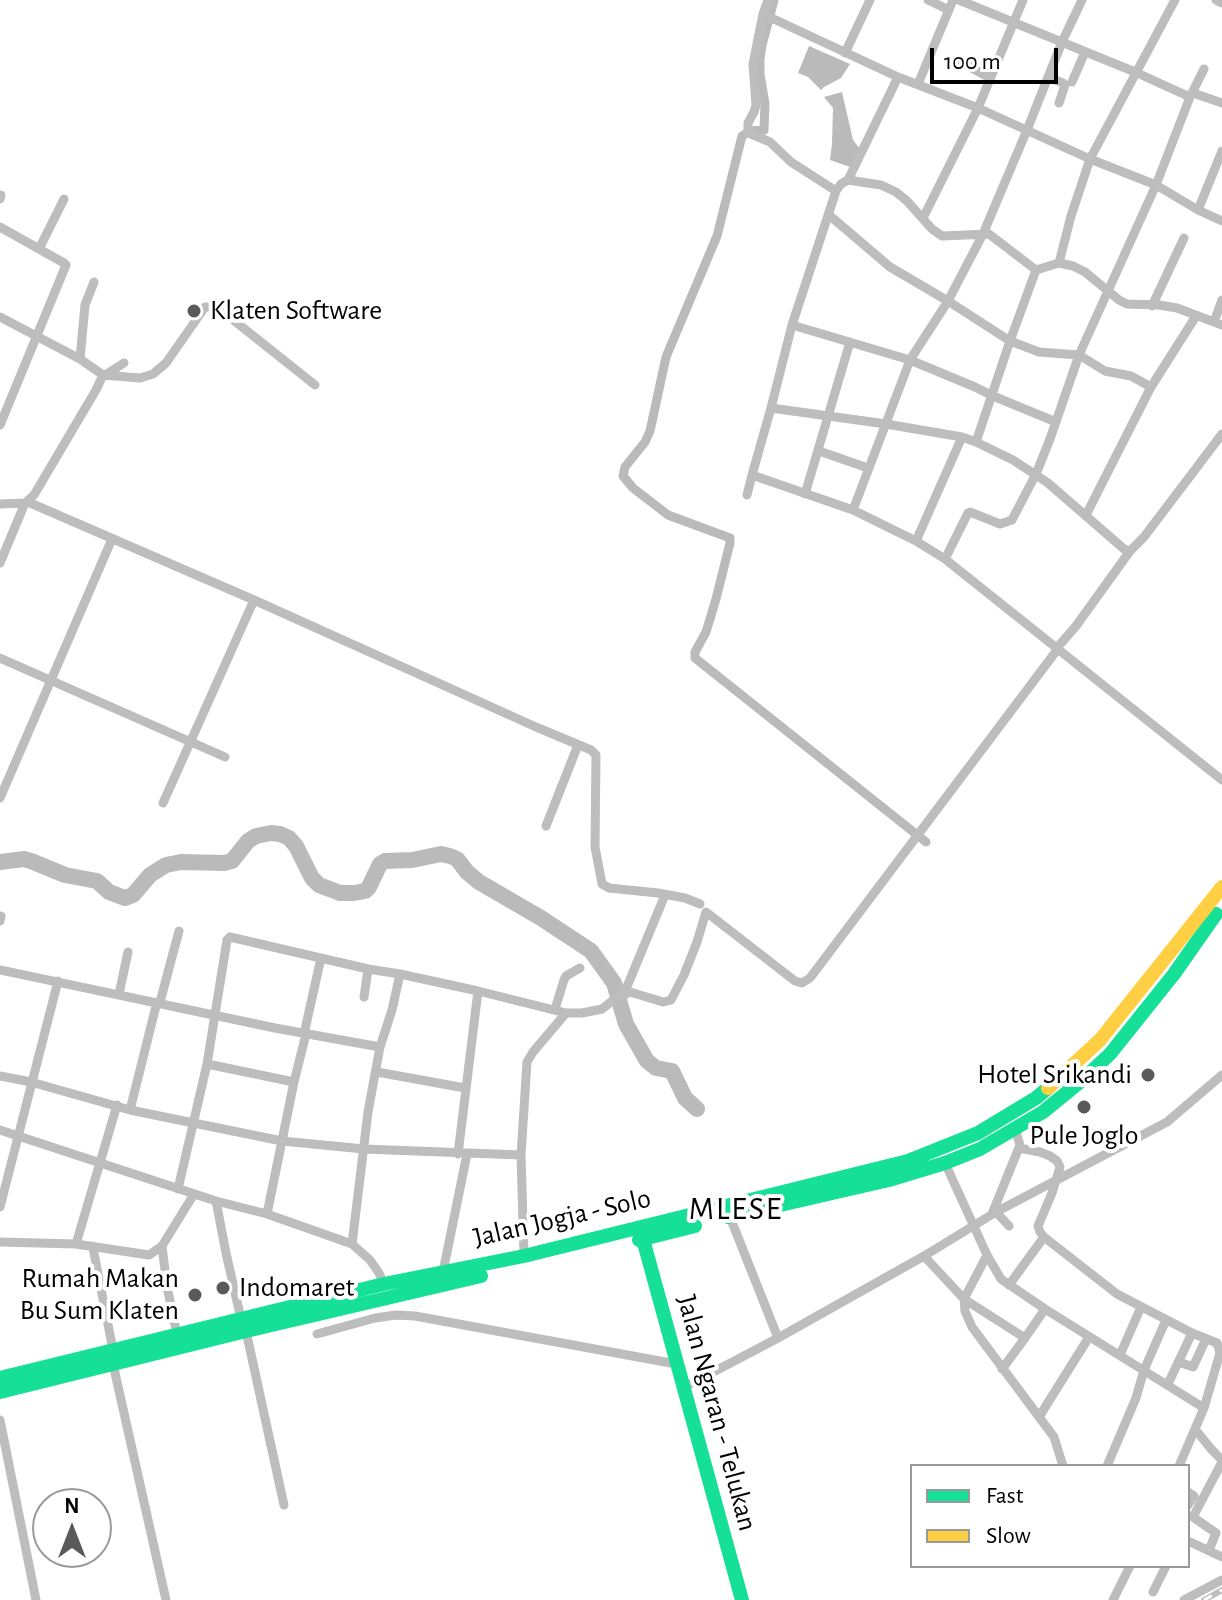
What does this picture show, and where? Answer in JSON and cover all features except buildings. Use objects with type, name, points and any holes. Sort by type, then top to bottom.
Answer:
[{"type":"main road","name":"Jalan Jogja - Solo","points":[[0,1378],[113,1357],[306,1310],[384,1284],[641,1233],[908,1161],[954,1143],[1036,1098],[1068,1071],[1100,1040],[1222,887]]},
{"type":"main road","points":[[306,1310],[889,1180],[980,1149],[1043,1112],[1110,1054],[1174,974],[1222,906]]},
{"type":"main road","name":"Jalan Ngaran - Telukan","points":[[641,1233],[742,1600]]},
{"type":"main road","name":"Jalan Jogja - Solo","points":[[0,1392],[177,1334],[244,1325]]},
{"type":"street","points":[[768,0],[753,64],[756,105],[748,131],[770,142],[791,162],[836,191]]},
{"type":"street","points":[[845,53],[870,0]]},
{"type":"street","points":[[928,0],[954,3],[1013,23],[1191,95],[1222,103]]},
{"type":"street","points":[[923,218],[978,108],[1023,0]]},
{"type":"street","points":[[853,510],[910,360],[948,301],[983,234],[1082,0]]},
{"type":"street","points":[[1059,263],[1090,159],[1175,0]]},
{"type":"street","points":[[1216,0],[1222,3]]},
{"type":"street","points":[[918,84],[954,3]]},
{"type":"street","points":[[763,14],[898,77],[1156,185],[1222,221]]},
{"type":"street","points":[[1072,82],[1085,52]]},
{"type":"street","points":[[959,61],[990,78]]},
{"type":"street","points":[[945,559],[968,513],[1000,524],[1012,520],[1036,474],[1079,355],[1156,185],[1204,69]]},
{"type":"street","points":[[747,495],[792,325],[836,191],[848,180],[898,77]]},
{"type":"street","points":[[1048,77],[1065,85],[1059,103]]},
{"type":"street","points":[[1198,210],[1222,151]]},
{"type":"street","points":[[848,180],[881,185],[896,192],[942,236],[983,234],[994,237],[1036,270]]},
{"type":"street","points":[[39,249],[64,199]]},
{"type":"street","points":[[829,215],[890,267],[1010,341],[1039,352],[1079,355],[1105,371],[1131,376],[1151,387]]},
{"type":"street","points":[[0,227],[66,265],[1,420]]},
{"type":"street","points":[[1152,306],[1184,238]]},
{"type":"street","points":[[1036,270],[1059,263],[1073,266],[1127,304],[1177,308],[1218,323],[1222,300]]},
{"type":"street","points":[[976,442],[1036,270]]},
{"type":"street","points":[[80,359],[84,312],[94,282]]},
{"type":"street","points":[[0,317],[38,335],[104,375],[140,378],[153,374],[166,363],[205,307],[217,307],[315,385]]},
{"type":"street","points":[[1086,515],[1151,387],[1196,316]]},
{"type":"street","points":[[792,325],[910,360],[1056,422]]},
{"type":"street","points":[[805,494],[850,342]]},
{"type":"street","points":[[0,563],[26,502],[34,495],[104,375],[124,363]]},
{"type":"street","points":[[771,408],[886,424],[976,442],[1036,474],[1130,551]]},
{"type":"street","points":[[178,1189],[195,1123],[230,937],[566,1013],[582,1013],[602,1009],[621,994],[630,992],[663,1002],[671,1000],[689,964],[706,912],[795,981],[802,983],[810,978],[1130,551],[1222,434]]},
{"type":"street","points":[[916,541],[962,437]]},
{"type":"street","points":[[819,451],[868,468]]},
{"type":"street","points":[[752,475],[853,510],[945,559],[1222,780]]},
{"type":"street","points":[[0,504],[26,502],[591,750],[596,755],[595,847],[602,884],[609,888],[685,898],[700,904]]},
{"type":"street","points":[[0,798],[112,539]]},
{"type":"street","points":[[163,803],[254,600]]},
{"type":"street","points":[[0,658],[225,757]]},
{"type":"street","points":[[546,826],[578,745]]},
{"type":"street","points":[[621,994],[665,895]]},
{"type":"street","points":[[130,1110],[179,931]]},
{"type":"street","points":[[119,994],[128,952]]},
{"type":"street","points":[[267,1214],[321,958]]},
{"type":"street","points":[[555,1009],[566,976],[580,968]]},
{"type":"street","points":[[364,997],[368,969]]},
{"type":"street","points":[[0,970],[380,1047]]},
{"type":"street","points":[[352,1244],[368,1112],[380,1047],[400,974]]},
{"type":"street","points":[[0,1207],[58,981]]},
{"type":"street","points":[[443,1272],[463,1154],[465,1088],[478,991]]},
{"type":"street","points":[[524,1256],[521,1155],[527,1062],[566,1013]]},
{"type":"street","points":[[207,1064],[294,1082]]},
{"type":"street","points":[[377,1072],[465,1088]]},
{"type":"street","points":[[683,1388],[923,1257],[994,1213],[1167,1122],[1222,1075]]},
{"type":"street","points":[[0,1076],[130,1110],[282,1141],[364,1149],[521,1155]]},
{"type":"street","points":[[76,1244],[117,1105]]},
{"type":"street","points":[[994,1213],[1019,1148],[1020,1141],[1015,1129]]},
{"type":"street","points":[[0,1130],[352,1244],[370,1260],[384,1284]]},
{"type":"street","points":[[1019,1148],[1040,1152],[1057,1161],[1060,1167],[1038,1226],[1044,1237],[1111,1290],[1217,1343],[1220,1353],[1204,1408],[1180,1464]]},
{"type":"street","points":[[945,1163],[1001,1279],[1204,1408]]},
{"type":"street","points":[[0,1242],[76,1244],[149,1255],[162,1246],[194,1194]]},
{"type":"street","points":[[216,1201],[284,1505]]},
{"type":"street","points":[[994,1213],[1009,1226]]},
{"type":"street","points":[[730,1217],[778,1338]]},
{"type":"street","points":[[1009,1285],[1044,1237]]},
{"type":"street","points":[[162,1246],[177,1334]]},
{"type":"street","points":[[93,1248],[113,1357],[166,1600]]},
{"type":"street","points":[[987,1255],[964,1299],[965,1311],[972,1327],[1054,1437],[1062,1464]]},
{"type":"street","points":[[923,1257],[964,1299],[1025,1338]]},
{"type":"street","points":[[1120,1355],[1141,1307]]},
{"type":"street","points":[[1002,1369],[1045,1309]]},
{"type":"street","points":[[317,1334],[375,1318],[415,1316],[676,1364]]},
{"type":"street","points":[[1108,1464],[1166,1320]]},
{"type":"street","points":[[1168,1384],[1192,1333]]},
{"type":"street","points":[[1039,1417],[1089,1337]]},
{"type":"street","points":[[1179,1362],[1193,1367],[1206,1339]]},
{"type":"street","points":[[0,1420],[36,1600]]},
{"type":"street","points":[[1195,1429],[1222,1461],[1193,1517],[1216,1533],[1209,1550]]},
{"type":"street","points":[[1190,1542],[1222,1557]]},
{"type":"street","points":[[1113,1600],[1129,1568]]},
{"type":"street","points":[[1153,1592],[1165,1568]]},
{"type":"street","points":[[1184,1600],[1222,1580]]},
{"type":"shaded area","points":[[809,46],[850,64],[841,78],[821,90],[808,77],[798,73]]},
{"type":"shaded area","points":[[842,92],[853,140],[860,149],[850,167],[830,160],[833,108],[824,97]]},
{"type":"waterway","points":[[774,0],[760,59],[765,104],[764,130],[750,131],[742,136],[717,236],[666,357],[650,431],[625,467],[623,476],[633,488],[668,515],[730,538],[716,599],[695,658],[926,842]]},
{"type":"waterway","points":[[0,862],[31,861],[65,875],[97,881],[109,892],[125,898],[133,895],[150,875],[166,865],[232,861],[248,841],[271,833],[289,838],[312,878],[319,885],[340,893],[365,891],[380,864],[385,861],[441,854],[450,856],[457,859],[479,882],[591,951],[614,983],[626,1024],[647,1061],[656,1068],[672,1071],[685,1098],[697,1109]]},
{"type":"railway","points":[[1204,1600],[1222,1590]]},
{"type":"traffic: fast","points":[[728,1217],[889,1180],[945,1163],[980,1149],[1043,1112],[1110,1054],[1174,974],[1216,914]]},
{"type":"traffic: fast","points":[[0,1378],[384,1284],[524,1256],[908,1161],[978,1133],[1048,1088]]},
{"type":"traffic: fast","points":[[639,1240],[695,1226]]},
{"type":"traffic: fast","points":[[641,1232],[742,1600]]},
{"type":"traffic: fast","points":[[0,1392],[481,1276]]},
{"type":"traffic: slow","points":[[1048,1088],[1100,1040],[1222,887]]},
{"type":"place","name":"Klaten Software","points":[[194,311]]},
{"type":"place","name":"Hotel Srikandi","points":[[1148,1075]]},
{"type":"place","name":"Pule Joglo","points":[[1084,1107]]},
{"type":"place","name":"Indomaret","points":[[223,1288]]},
{"type":"place","name":"Rumah Makan Bu Sum Klaten","points":[[195,1295]]},
{"type":"district","name":"MLESE","points":[[736,1209]]}]
